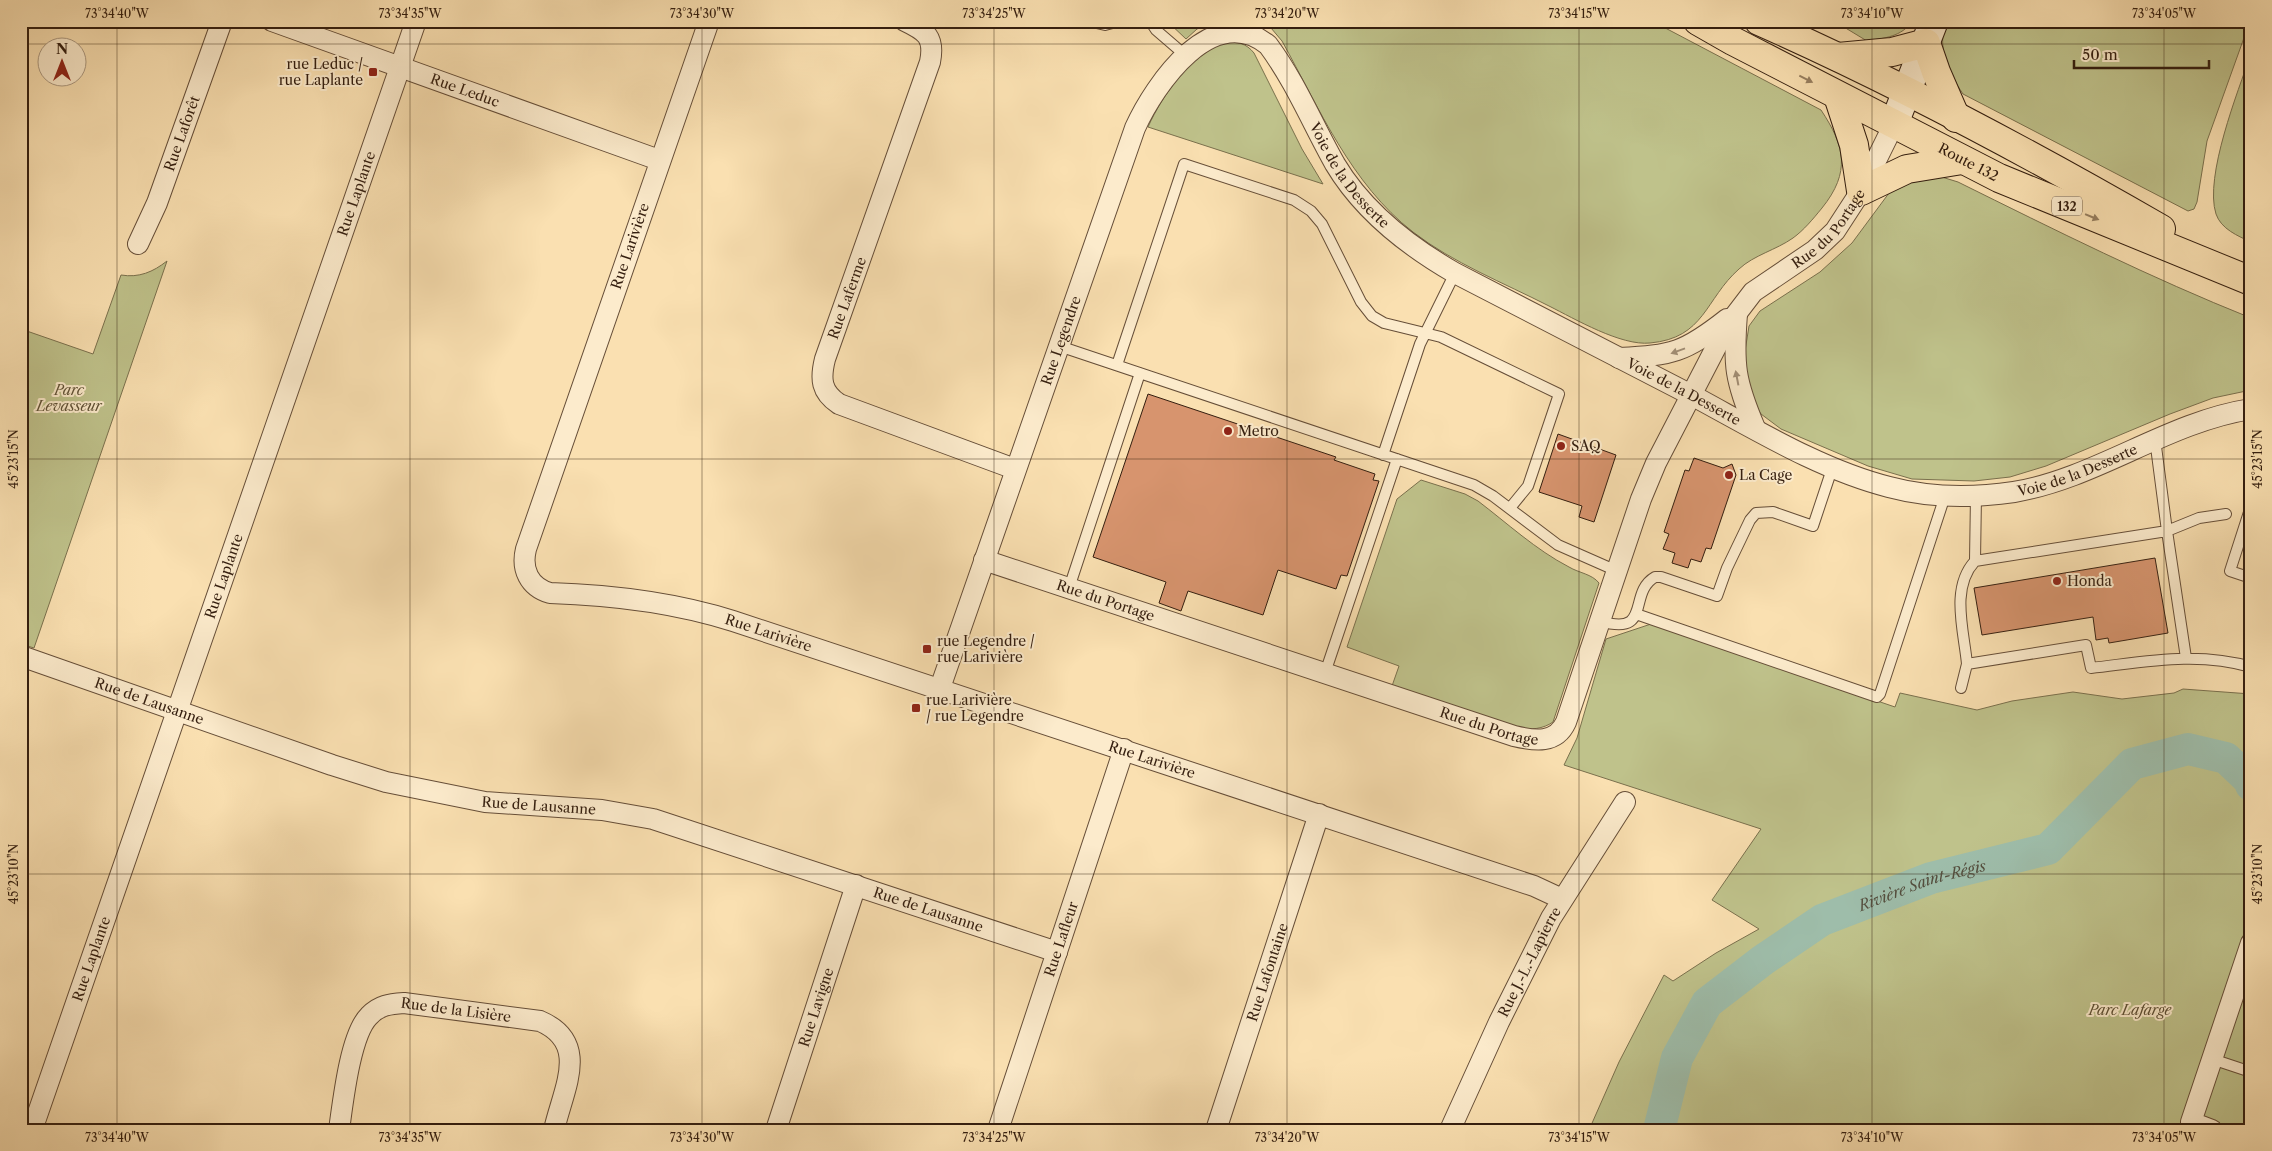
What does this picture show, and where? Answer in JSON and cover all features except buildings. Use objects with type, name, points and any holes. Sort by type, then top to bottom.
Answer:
[{"type":"highway","name":"Route 132","points":[[1698,21],[1838,96],[1999,178],[2250,281]]},
{"type":"highway","name":"Route 132","points":[[1759,21],[1838,56],[2046,163],[2250,281]]},
{"type":"highway","points":[[1838,56],[1892,52],[1930,32],[1936,72],[1956,118]]},
{"type":"highway","points":[[1838,96],[1854,145],[1861,191],[1907,169],[1962,160]]},
{"type":"street","name":"Rue Laforêt","points":[[138,244],[157,203],[222,21]]},
{"type":"street","name":"Rue Leduc","points":[[272,21],[659,160]]},
{"type":"street","name":"Rue Laplante","points":[[32,1130],[416,21]]},
{"type":"street","name":"Rue Larivière","points":[[709,21],[659,160],[526,549],[525,566],[530,581],[542,590],[550,593],[641,599],[711,614],[940,688],[1534,886],[1562,899]]},
{"type":"street","name":"Rue Laferme","points":[[905,21],[923,31],[931,41],[930,62],[825,359],[822,383],[829,397],[839,404],[1015,469]]},
{"type":"street","name":"Rue Legendre","points":[[940,688],[1135,128],[1156,87],[1185,55],[1209,35],[1229,29]]},
{"type":"street","name":"Voie de la Desserte","points":[[1229,29],[1247,30],[1268,45],[1336,165],[1366,204],[1404,239],[1455,273],[1618,358],[1833,466],[1890,488],[1945,496],[2017,491],[2049,483],[2155,440],[2224,415],[2251,409]]},
{"type":"street","points":[[1894,124],[1930,32]]},
{"type":"street","name":"Rue du Portage","points":[[984,560],[1514,736],[1530,740],[1556,736],[1563,730],[1649,479],[1727,326],[1761,285],[1822,244],[1841,223],[1861,191],[1894,124]]},
{"type":"street","points":[[1737,312],[1734,345],[1736,379],[1755,428]]},
{"type":"street","name":"Rue du Portage","points":[[1618,358],[1667,354],[1683,349],[1702,339],[1737,312]]},
{"type":"street","name":"Rue de Lausanne","points":[[21,656],[332,765],[386,782],[470,800],[602,810],[641,817],[693,831],[1057,952]]},
{"type":"street","name":"Rue Lafleur","points":[[998,1130],[1124,749]]},
{"type":"street","name":"Rue J.-L.-Lapierre","points":[[1450,1130],[1495,1030],[1562,899],[1625,802]]},
{"type":"street","name":"Rue Lafontaine","points":[[1216,1130],[1319,814]]},
{"type":"street","name":"Rue Lavigne","points":[[776,1130],[856,885]]},
{"type":"street","points":[[2212,1130],[2190,1122],[2251,943]]},
{"type":"street","name":"Rue de la Lisière","points":[[339,1130],[353,1054],[362,1026],[376,1009],[388,1004],[404,1003],[531,1019],[550,1025],[559,1032],[571,1052],[570,1064],[554,1130]]},
{"type":"lane","points":[[1088,21],[1105,25],[1120,21]]},
{"type":"lane","points":[[1150,21],[1156,30],[1185,55]]},
{"type":"lane","points":[[1117,365],[1184,164],[1301,204],[1311,211],[1322,224],[1355,292],[1372,316],[1394,327],[1440,337],[1559,394],[1528,486],[1510,508]]},
{"type":"lane","points":[[1384,455],[1425,333],[1455,273]]},
{"type":"lane","points":[[1059,346],[1474,485],[1510,508],[1558,545],[1617,571]]},
{"type":"lane","points":[[1069,588],[1140,373]]},
{"type":"lane","points":[[2155,440],[2186,658]]},
{"type":"lane","points":[[1325,673],[1397,459]]},
{"type":"lane","points":[[1600,621],[1616,626],[1624,626],[1632,621],[1646,586],[1655,577],[1717,596],[1748,525],[1756,513],[1773,512],[1813,526],[1833,466]]},
{"type":"lane","points":[[1975,561],[1976,495]]},
{"type":"lane","points":[[1636,614],[1877,697],[1883,687],[1945,496]]},
{"type":"lane","points":[[2251,506],[2230,571],[2251,578]]},
{"type":"lane","points":[[1961,688],[1967,664],[1960,592],[1967,570],[1975,561],[2167,531],[2199,518],[2226,514]]},
{"type":"lane","points":[[1967,664],[2086,645],[2091,668],[2186,658],[2234,662],[2251,667]]},
{"type":"lane","points":[[2212,1059],[2251,1072]]},
{"type":"green space","points":[[1167,21],[1214,21],[1197,29],[1186,39]]},
{"type":"green space","points":[[1261,21],[1652,21],[1821,110],[1840,147],[1841,171],[1831,195],[1808,224],[1793,238],[1751,260],[1739,269],[1702,315],[1682,334],[1668,340],[1650,343],[1626,340],[1585,324],[1479,272],[1428,243],[1391,213],[1354,168],[1338,144],[1282,41],[1271,28]]},
{"type":"green space","points":[[1834,21],[1912,21],[1898,34],[1867,41]]},
{"type":"green space","points":[[1945,21],[2250,21],[2207,141],[2197,202],[2194,209],[2188,211],[1963,94],[1952,77],[1943,51]]},
{"type":"green space","points":[[1225,42],[1241,44],[1248,47],[1254,53],[1302,149],[1323,184],[1148,127],[1161,102],[1179,77],[1200,57],[1212,48]]},
{"type":"green space","points":[[2251,54],[2251,242],[2230,231],[2222,224],[2216,214],[2214,198],[2218,157],[2231,111]]},
{"type":"green space","points":[[1932,174],[1958,182],[2140,270],[2251,318],[2251,390],[2213,398],[2046,466],[2010,477],[1974,481],[1912,479],[1868,466],[1781,429],[1761,414],[1750,397],[1743,364],[1749,326],[1760,311],[1820,272],[1852,243],[1892,189]]},
{"type":"green space","name":"Parc Levasseur","points":[[167,261],[34,648],[21,644],[21,329],[93,354],[121,275],[134,276],[146,273]]},
{"type":"green space","points":[[1421,480],[1465,494],[1478,501],[1545,553],[1599,583],[1553,722],[1537,728],[1519,728],[1392,686],[1399,666],[1347,647],[1397,499]]},
{"type":"green space","name":"Parc Lafarge","points":[[1651,624],[1895,707],[1900,693],[1977,710],[2012,701],[2073,692],[2122,699],[2174,693],[2183,689],[2251,694],[2251,1130],[1589,1130],[1619,1062],[1664,975],[1673,981],[1716,953],[1759,929],[1712,900],[1761,829],[1564,765],[1577,738],[1606,639]]},
{"type":"waterway","name":"Rivière Saint-Régis","points":[[1659,1130],[1677,1058],[1707,1003],[1763,960],[1822,920],[1931,878],[2048,849],[2132,764],[2188,749],[2226,758],[2249,780],[2251,785]]},
{"type":"place","name":"rue Leduc / rue Laplante","points":[[373,72]]},
{"type":"place","name":"Metro","points":[[1228,431]]},
{"type":"place","name":"SAQ","points":[[1561,446]]},
{"type":"place","name":"La Cage","points":[[1729,475]]},
{"type":"place","name":"Honda","points":[[2057,581]]},
{"type":"place","name":"rue Legendre / rue Larivière","points":[[927,649]]},
{"type":"place","name":"rue Larivière / rue Legendre","points":[[916,708]]}]
